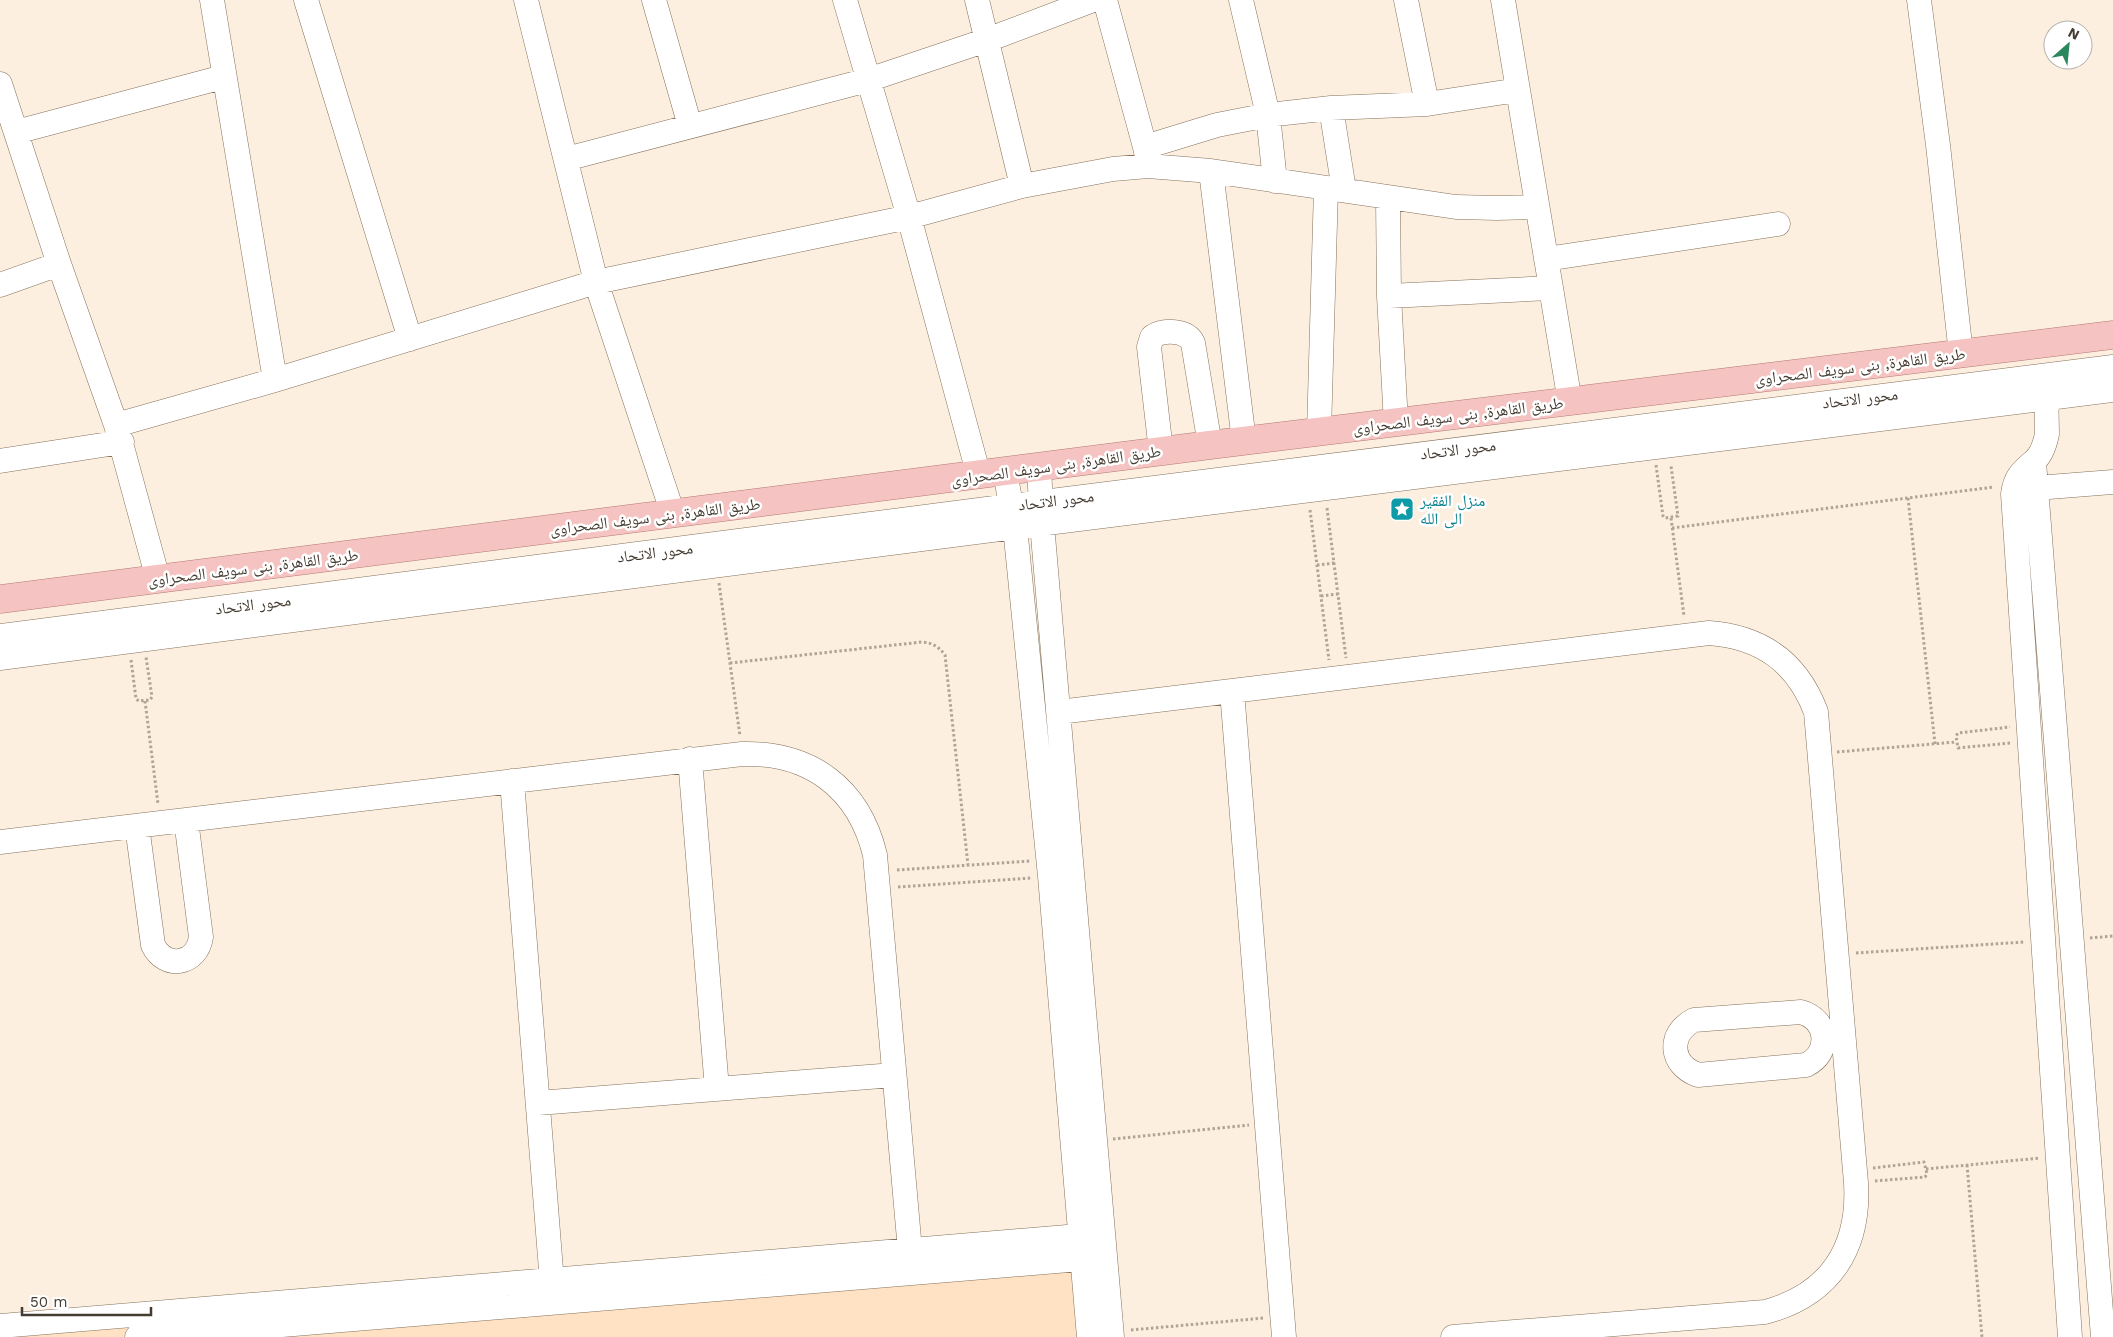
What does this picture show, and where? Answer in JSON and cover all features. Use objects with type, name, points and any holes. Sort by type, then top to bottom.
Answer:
[{"type":"main road","name":"طريق القاهرة, بنى سويف الصحراوى","points":[[0,599],[1039,468],[1244,440],[2113,335]]},
{"type":"street","points":[[212,0],[275,380]]},
{"type":"street","points":[[306,0],[410,339]]},
{"type":"street","points":[[526,0],[596,282],[673,514]]},
{"type":"street","points":[[654,0],[690,126]]},
{"type":"street","points":[[845,0],[909,217],[992,474],[1013,516],[1049,868],[1104,1335]]},
{"type":"street","points":[[977,0],[1022,186]]},
{"type":"street","points":[[566,159],[868,80],[987,40],[1093,0]]},
{"type":"street","points":[[1104,0],[1147,156]]},
{"type":"street","points":[[1241,0],[1268,115],[1275,181]]},
{"type":"street","points":[[1406,0],[1427,104]]},
{"type":"street","points":[[1503,0],[1570,402]]},
{"type":"street","points":[[1919,0],[1938,146],[1961,354]]},
{"type":"street","points":[[16,132],[224,77]]},
{"type":"street","points":[[0,84],[59,264],[119,434],[158,579]]},
{"type":"street","points":[[0,461],[119,434],[275,380],[596,282],[909,217],[1022,186],[1113,169],[1217,125],[1268,115],[1331,108],[1427,104],[1518,90]]},
{"type":"street","points":[[1318,432],[1335,189],[1331,108]]},
{"type":"street","points":[[1147,156],[1211,171],[1456,207],[1537,207]]},
{"type":"street","points":[[1211,171],[1244,440]]},
{"type":"street","points":[[1388,198],[1389,296],[1396,423]]},
{"type":"street","points":[[1546,259],[1778,224]]},
{"type":"street","points":[[0,285],[59,264]]},
{"type":"street","points":[[1389,296],[1550,288]]},
{"type":"street","points":[[1160,451],[1149,347],[1152,337],[1159,334],[1182,333],[1189,336],[1194,343],[1210,445]]},
{"type":"street","points":[[2046,344],[2047,434],[2042,449],[2034,462],[2020,473],[2025,486],[2103,1337]]},
{"type":"street","name":"محور الاتحاد","points":[[1042,513],[2113,367]]},
{"type":"street","name":"محور الاتحاد","points":[[0,636],[1013,516],[1316,490],[2113,390]]},
{"type":"street","points":[[1039,468],[1095,1141],[1092,1235]]},
{"type":"street","points":[[2070,1337],[2013,494],[2025,486],[2113,482]]},
{"type":"street","name":"محور الاتحاد","points":[[0,658],[717,566],[1013,516]]},
{"type":"street","points":[[1060,712],[1709,633],[1740,638],[1769,650],[1803,683],[1816,712],[1838,955],[1834,1038],[1855,1176],[1856,1218],[1845,1251],[1825,1280],[1797,1300],[1782,1308],[1765,1312],[1453,1337]]},
{"type":"street","points":[[1232,691],[1283,1326]]},
{"type":"street","points":[[0,842],[742,754],[759,754],[792,760],[822,774],[835,784],[857,809],[865,824],[875,855],[912,1273]]},
{"type":"street","points":[[690,760],[717,1089]]},
{"type":"street","points":[[512,781],[553,1291]]},
{"type":"street","points":[[137,826],[153,945],[161,957],[181,962],[193,955],[197,950],[201,937],[186,820]]},
{"type":"street","points":[[1801,1012],[1817,1021],[1834,1038],[1824,1045],[1817,1057],[1806,1065],[1698,1075],[1684,1068],[1679,1062],[1675,1048],[1678,1034],[1682,1028],[1694,1020],[1801,1012]]},
{"type":"street","points":[[538,1103],[894,1075]]},
{"type":"street","points":[[137,1337],[910,1250],[1092,1235]]},
{"type":"street","points":[[0,1326],[553,1291],[912,1273],[1094,1258]]},
{"type":"path","points":[[1661,447],[1678,516],[1671,518],[1663,516],[1661,447]]},
{"type":"path","points":[[1672,528],[1908,498],[2025,486]]},
{"type":"path","points":[[1316,490],[1335,563],[1338,594],[1340,677]]},
{"type":"path","points":[[1316,490],[1318,565],[1321,596],[1340,677]]},
{"type":"path","points":[[1908,498],[1935,744]]},
{"type":"path","points":[[1671,518],[1687,636]]},
{"type":"path","points":[[1318,565],[1335,563]]},
{"type":"path","points":[[717,566],[742,754]]},
{"type":"path","points":[[1321,596],[1338,594]]},
{"type":"path","points":[[136,641],[152,699],[145,701],[136,699],[136,641]]},
{"type":"path","points":[[730,663],[922,642],[929,642],[941,650],[945,655],[968,865]]},
{"type":"path","points":[[145,701],[161,823]]},
{"type":"path","points":[[1958,733],[2029,733],[1960,748],[1957,747],[1956,742],[1958,733]]},
{"type":"path","points":[[1820,753],[1956,742]]},
{"type":"path","points":[[877,880],[968,865],[1049,868]]},
{"type":"path","points":[[877,880],[1049,868]]},
{"type":"path","points":[[1838,955],[2043,941]]},
{"type":"path","points":[[1095,1141],[1266,1123]]},
{"type":"path","points":[[1926,1168],[2058,1157]]},
{"type":"path","points":[[1922,1162],[1926,1163],[1927,1174],[1925,1177],[1855,1176],[1922,1162]]},
{"type":"path","points":[[1968,1165],[1982,1337]]},
{"type":"path","points":[[1104,1335],[1283,1326]]},
{"type":"shaded area","points":[[1090,1247],[1098,1337],[5,1337]]},
{"type":"place","name":"منزل الفقير الى الله","points":[[1402,509]]}]
